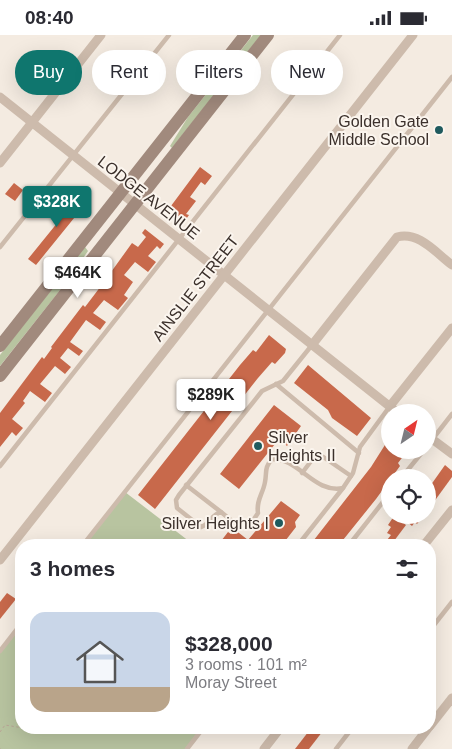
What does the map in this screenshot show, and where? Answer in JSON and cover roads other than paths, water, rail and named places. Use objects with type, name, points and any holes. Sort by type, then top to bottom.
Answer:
[{"type":"main road","points":[[0,346],[245,35]]},
{"type":"main road","points":[[0,376],[268,35]]},
{"type":"street","points":[[0,163],[101,35]]},
{"type":"street","name":"AINSLIE STREET","points":[[17,539],[414,35]]},
{"type":"street","name":"LODGE AVENUE","points":[[0,97],[387,404]]},
{"type":"street","points":[[312,345],[397,237],[408,235],[417,238],[452,265]]},
{"type":"street","points":[[392,404],[452,328]]},
{"type":"street","points":[[436,444],[452,454]]},
{"type":"street","points":[[429,539],[452,510]]},
{"type":"street","name":"AINSLIE STREET","points":[[0,560],[15,541]]},
{"type":"street","points":[[436,718],[452,698]]},
{"type":"street","points":[[264,749],[275,734]]},
{"type":"street","points":[[412,749],[424,734]]},
{"type":"lane","points":[[0,247],[169,35]]},
{"type":"lane","points":[[0,466],[340,35]]},
{"type":"lane","points":[[89,539],[452,77]]},
{"type":"lane","points":[[221,512],[216,513],[207,525],[201,527],[177,508],[176,500],[262,391],[282,381],[312,345]]},
{"type":"lane","points":[[276,384],[359,453]]},
{"type":"lane","points":[[436,432],[452,414]]},
{"type":"lane","points":[[303,539],[351,476],[365,439],[381,418]]},
{"type":"lane","points":[[302,473],[315,456],[319,454],[351,476]]},
{"type":"lane","points":[[186,485],[237,525],[252,522],[258,513],[257,504],[266,482],[265,472],[272,459],[279,459],[321,485],[333,490],[343,488]]},
{"type":"lane","points":[[409,469],[417,459]]},
{"type":"lane","points":[[354,539],[381,504]]},
{"type":"lane","points":[[436,622],[452,602]]},
{"type":"lane","points":[[0,651],[15,632]]},
{"type":"lane","points":[[187,749],[199,734]]},
{"type":"lane","points":[[336,749],[348,734]]},
{"type":"place","name":"Golden Gate Middle School","points":[[439,130]]},
{"type":"place","name":"Silver Heights II","points":[[258,446]]},
{"type":"place","name":"Silver Heights I","points":[[279,523]]}]
